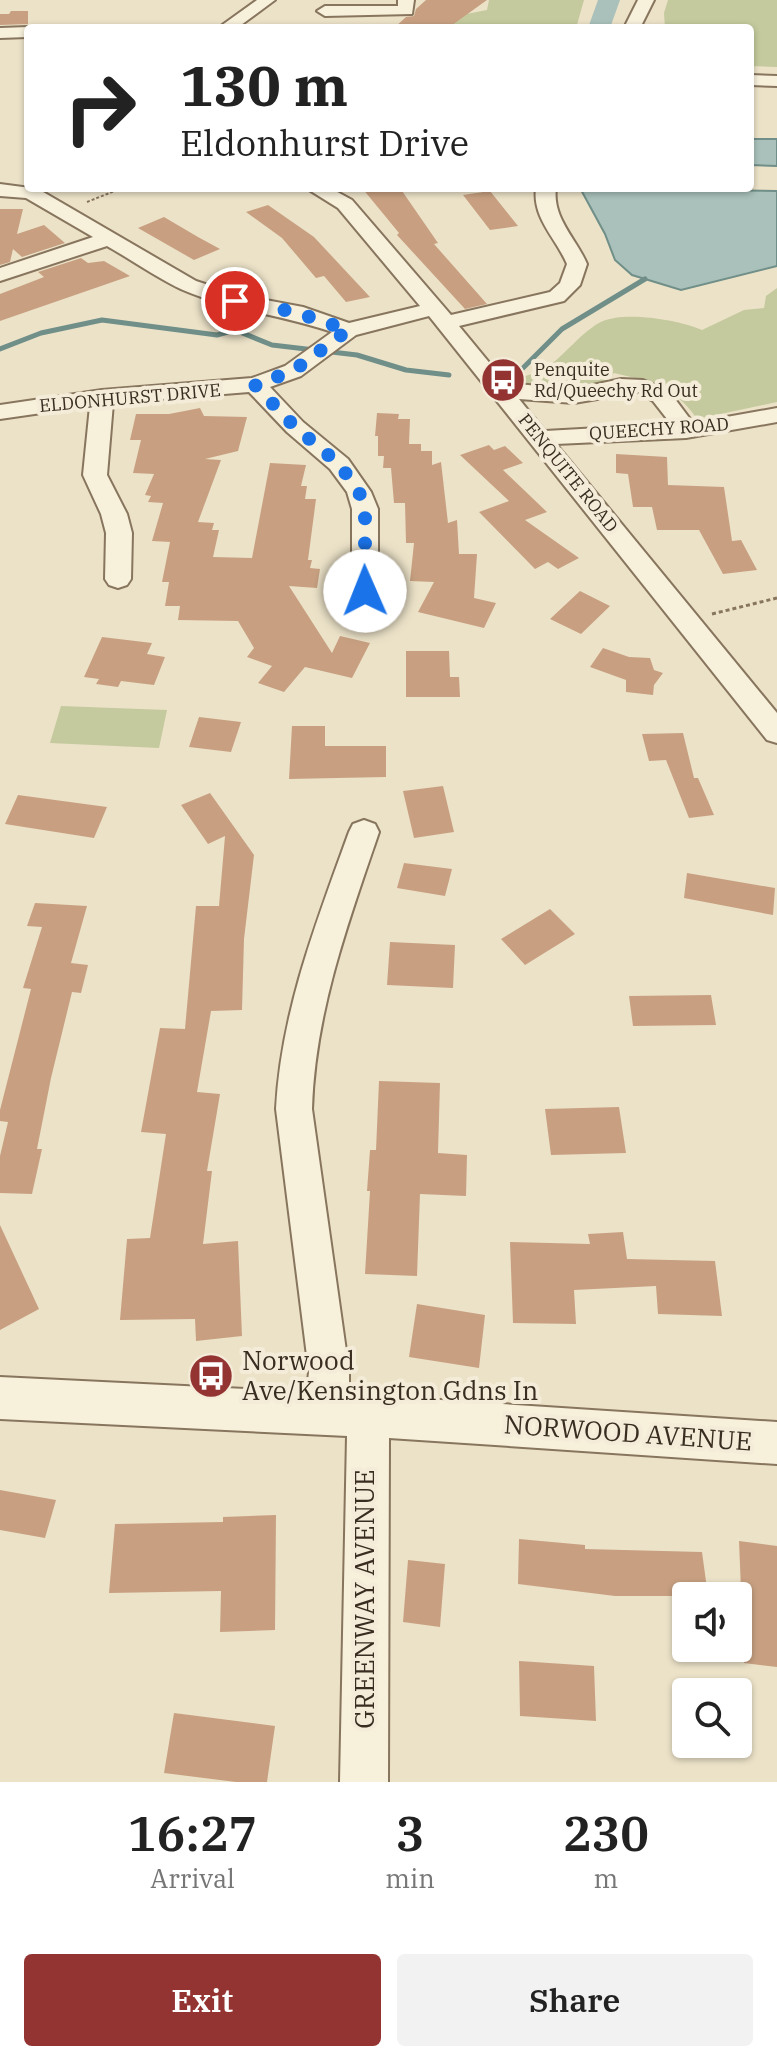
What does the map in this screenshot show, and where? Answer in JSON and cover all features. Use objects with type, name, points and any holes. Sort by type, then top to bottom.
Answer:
[{"type":"street","points":[[232,24],[267,0]]},
{"type":"street","points":[[325,11],[406,11],[406,0]]},
{"type":"street","points":[[634,24],[646,0]]},
{"type":"street","points":[[0,33],[24,32]]},
{"type":"street","points":[[754,80],[777,81]]},
{"type":"street","points":[[0,190],[31,193],[172,277],[214,295],[295,312],[330,344]]},
{"type":"street","name":"PENQUITE ROAD","points":[[322,192],[357,215],[541,438],[777,733]]},
{"type":"street","name":"ELDONHURST DRIVE","points":[[0,412],[102,397],[255,385],[293,371],[330,344],[439,316],[549,301],[570,285],[577,264],[568,242],[545,205],[546,192]]},
{"type":"street","points":[[0,275],[108,239]]},
{"type":"street","points":[[255,385],[295,427],[339,464],[359,492],[365,509],[365,591]]},
{"type":"street","points":[[499,389],[567,396],[621,386],[651,390],[673,406],[686,431]]},
{"type":"street","points":[[102,397],[95,475],[114,514],[119,533],[118,579]]},
{"type":"street","name":"QUEECHY ROAD","points":[[541,438],[585,433],[686,431],[777,415]]},
{"type":"street","name":"GREENWAY AVENUE","points":[[364,832],[305,1016],[293,1074],[294,1109],[329,1372],[348,1416],[364,1782]]},
{"type":"street","name":"NORWOOD AVENUE","points":[[0,1398],[777,1443]]},
{"type":"path","points":[[58,209],[80,205],[112,192]]},
{"type":"path","points":[[687,621],[751,602],[777,598]]},
{"type":"green space","points":[[489,0],[584,0],[577,24],[442,24],[446,18],[487,10]]},
{"type":"green space","points":[[668,0],[777,0],[777,67],[754,66],[754,24],[665,24]]},
{"type":"green space","points":[[777,288],[777,402],[697,419],[671,392],[614,373],[599,387],[576,391],[536,387],[522,379],[544,370],[588,330],[603,321],[625,317],[653,318],[702,330],[744,310],[764,308],[766,296]]},
{"type":"green space","points":[[61,706],[167,710],[159,748],[50,743]]},
{"type":"water","points":[[754,139],[777,139],[777,166],[754,165]]},
{"type":"water","points":[[777,191],[777,266],[681,290],[632,275],[615,260],[582,192]]},
{"type":"building","points":[[426,0],[487,0],[454,24],[398,24],[406,17],[414,16],[416,9]]},
{"type":"building","points":[[11,11],[28,11],[28,24],[0,25],[0,14]]},
{"type":"building","points":[[365,192],[403,192],[438,243],[434,244],[487,304],[465,309],[397,235],[399,233]]},
{"type":"building","points":[[491,192],[518,226],[490,230],[463,195]]},
{"type":"building","points":[[268,205],[314,237],[370,297],[346,302],[324,276],[316,278],[282,238],[246,212]]},
{"type":"building","points":[[0,209],[23,209],[17,234],[44,225],[65,243],[22,257],[13,249],[10,262],[0,265]]},
{"type":"building","points":[[164,217],[220,249],[194,260],[138,228]]},
{"type":"building","points":[[81,258],[88,263],[104,261],[130,276],[0,321],[0,294],[44,277],[38,272]]},
{"type":"building","points":[[200,408],[204,416],[247,417],[238,451],[205,459],[221,460],[198,522],[214,523],[212,530],[219,530],[213,557],[252,558],[270,463],[306,465],[301,486],[307,486],[305,499],[316,499],[308,560],[312,560],[310,568],[320,569],[317,588],[289,586],[332,653],[340,636],[370,643],[352,678],[305,667],[284,692],[258,683],[272,666],[247,657],[254,648],[238,621],[178,620],[180,606],[165,606],[169,582],[162,582],[170,542],[152,541],[163,503],[148,502],[151,496],[145,495],[154,474],[133,473],[141,440],[130,440],[136,414],[169,414]]},
{"type":"building","points":[[377,413],[399,414],[398,419],[410,419],[409,444],[421,444],[421,451],[432,451],[432,465],[441,462],[448,523],[457,520],[459,554],[477,554],[474,598],[496,603],[484,628],[418,612],[434,582],[410,581],[414,543],[406,543],[405,503],[394,503],[391,468],[383,468],[384,456],[378,456],[378,436],[375,436]]},
{"type":"building","points":[[489,445],[494,450],[505,446],[523,463],[503,470],[547,512],[525,520],[579,558],[558,569],[548,562],[535,569],[479,512],[509,501],[460,455]]},
{"type":"building","points":[[616,454],[667,457],[668,485],[724,487],[732,541],[741,540],[757,570],[723,574],[699,530],[657,530],[652,507],[633,507],[628,474],[616,473]]},
{"type":"building","points":[[580,591],[610,606],[581,634],[550,619]]},
{"type":"building","points":[[102,637],[152,643],[147,654],[165,657],[154,685],[121,681],[118,687],[96,684],[99,679],[84,677]]},
{"type":"building","points":[[603,648],[629,657],[650,658],[654,670],[663,673],[654,685],[653,695],[626,692],[626,680],[590,667]]},
{"type":"building","points":[[406,651],[449,651],[450,677],[459,677],[460,697],[406,697]]},
{"type":"building","points":[[199,717],[241,722],[231,752],[189,747]]},
{"type":"building","points":[[292,726],[325,726],[325,746],[386,746],[386,777],[289,779]]},
{"type":"building","points":[[683,733],[694,778],[698,778],[714,815],[689,818],[666,760],[649,761],[642,734]]},
{"type":"building","points":[[443,786],[454,832],[414,838],[403,791]]},
{"type":"building","points":[[210,793],[254,855],[244,939],[242,1010],[211,1011],[197,1092],[220,1094],[207,1171],[212,1171],[203,1244],[238,1241],[242,1336],[196,1341],[195,1319],[120,1320],[127,1239],[150,1238],[166,1134],[141,1132],[160,1028],[185,1029],[196,906],[219,906],[225,836],[208,844],[181,805]]},
{"type":"building","points":[[18,795],[107,807],[94,838],[5,824]]},
{"type":"building","points":[[404,863],[452,869],[445,896],[397,888]]},
{"type":"building","points":[[687,873],[775,888],[773,915],[684,898]]},
{"type":"building","points":[[35,903],[87,906],[71,963],[88,965],[81,993],[72,992],[51,1078],[37,1149],[42,1149],[32,1194],[0,1193],[0,1156],[8,1122],[0,1121],[0,1110],[31,989],[23,988],[42,927],[27,926]]},
{"type":"building","points":[[550,909],[575,934],[525,965],[501,939]]},
{"type":"building","points":[[390,942],[455,945],[453,988],[387,985]]},
{"type":"building","points":[[711,995],[716,1025],[633,1026],[629,996]]},
{"type":"building","points":[[379,1081],[440,1083],[438,1153],[467,1155],[466,1196],[420,1194],[417,1276],[365,1274],[370,1191],[367,1191],[370,1150],[376,1150]]},
{"type":"building","points":[[619,1107],[626,1153],[551,1155],[545,1109]]},
{"type":"building","points":[[0,1225],[39,1309],[0,1330]]},
{"type":"building","points":[[623,1232],[627,1259],[715,1261],[722,1316],[658,1314],[656,1286],[574,1290],[576,1324],[513,1323],[510,1242],[590,1244],[588,1234]]},
{"type":"building","points":[[417,1304],[485,1315],[479,1368],[409,1357]]},
{"type":"building","points":[[0,1490],[56,1500],[45,1538],[0,1530]]},
{"type":"building","points":[[276,1515],[275,1630],[220,1632],[221,1591],[109,1593],[115,1524],[223,1522],[223,1517]]},
{"type":"building","points":[[519,1539],[585,1545],[585,1549],[702,1552],[706,1582],[672,1582],[672,1596],[615,1596],[518,1584]]},
{"type":"building","points":[[739,1541],[777,1546],[777,1667],[744,1663],[752,1662],[752,1582],[741,1582]]},
{"type":"building","points":[[408,1560],[445,1564],[440,1627],[403,1622]]},
{"type":"building","points":[[519,1661],[594,1666],[596,1721],[520,1716]]},
{"type":"building","points":[[174,1713],[275,1726],[267,1782],[236,1782],[164,1773]]},
{"type":"waterway","points":[[600,24],[609,0]]},
{"type":"waterway","points":[[522,369],[562,329],[645,279]]},
{"type":"waterway","points":[[0,349],[41,333],[102,320],[217,335],[235,330],[272,345],[357,355],[406,370],[449,375]]},
{"type":"place","name":"Penquite Rd/Queechy Rd Out","points":[[503,380]]},
{"type":"place","name":"Norwood Ave/Kensington Gdns In","points":[[211,1376]]},
{"type":"route","points":[[235,301],[295,312],[348,330],[293,371],[255,385],[295,427],[339,464],[359,492],[365,509],[365,591]]}]
